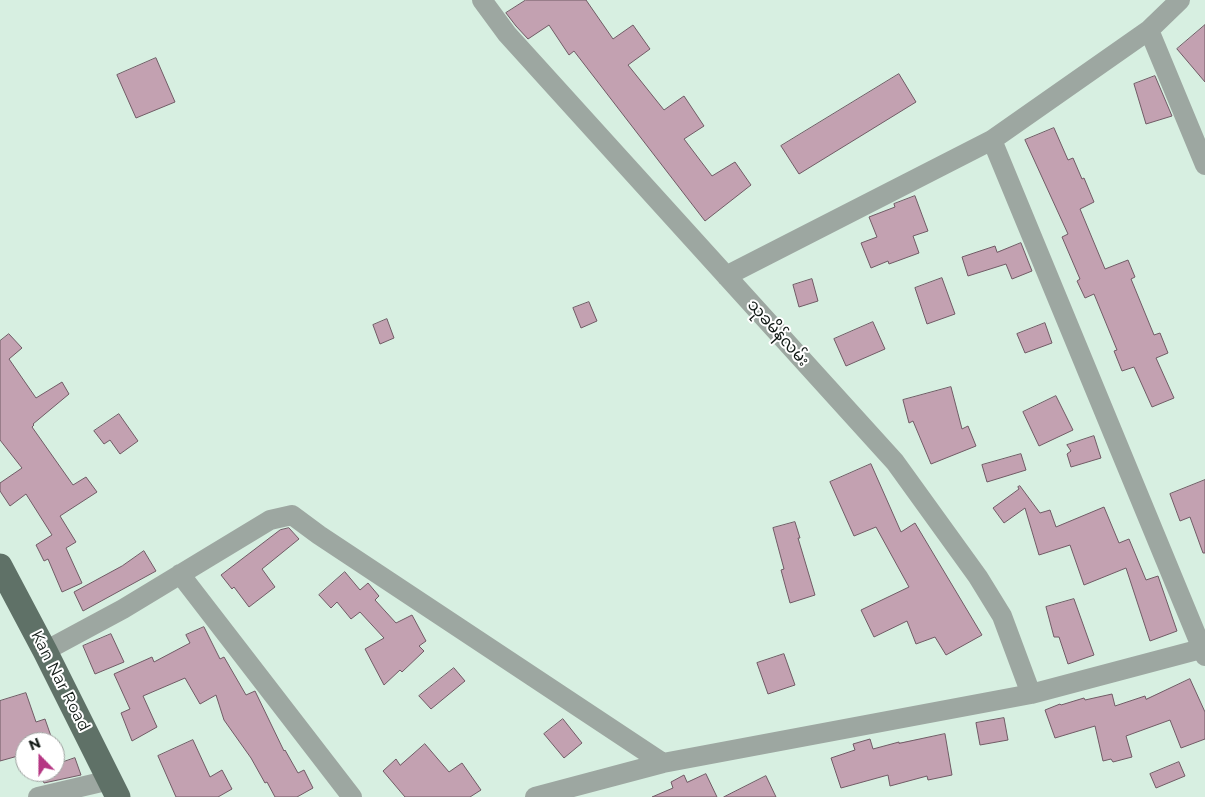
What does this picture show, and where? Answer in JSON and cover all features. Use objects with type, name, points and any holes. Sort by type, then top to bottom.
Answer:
[{"type":"main road","name":"Kan Nar Road","points":[[0,566],[46,651],[114,789]]},
{"type":"street","name":"သုခမိန်လမ်း","points":[[482,0],[507,34],[895,462],[978,577],[1002,616],[1031,694]]},
{"type":"street","points":[[726,276],[992,140],[1149,30],[1180,0]]},
{"type":"street","points":[[1149,30],[1205,165]]},
{"type":"street","points":[[535,797],[663,763],[1031,694],[1204,651],[992,140]]},
{"type":"street","points":[[46,651],[123,610],[270,520],[292,515],[319,535],[663,763]]},
{"type":"street","points":[[180,574],[352,797]]},
{"type":"street","points":[[38,797],[114,789]]},
{"type":"building","points":[[526,0],[586,0],[613,39],[633,25],[650,49],[628,65],[664,110],[684,96],[704,126],[684,139],[712,176],[735,162],[751,185],[705,221],[574,51],[569,55],[549,25],[528,39],[516,26],[506,13]]},
{"type":"building","points":[[1205,25],[1205,82],[1177,49]]},
{"type":"building","points":[[156,58],[175,102],[136,118],[117,75]]},
{"type":"building","points":[[899,74],[916,102],[799,174],[781,146]]},
{"type":"building","points":[[1155,76],[1172,116],[1146,124],[1134,84]]},
{"type":"building","points":[[1054,128],[1068,160],[1073,158],[1094,202],[1080,209],[1105,269],[1128,260],[1135,277],[1131,279],[1154,335],[1160,333],[1168,353],[1156,358],[1174,398],[1152,407],[1134,367],[1122,371],[1114,351],[1117,350],[1094,294],[1085,298],[1077,281],[1080,279],[1062,237],[1068,234],[1025,140]]},
{"type":"building","points":[[915,196],[928,231],[913,236],[919,253],[889,264],[888,261],[871,268],[861,243],[877,237],[869,217],[895,207],[894,204]]},
{"type":"building","points":[[1021,243],[1032,271],[1012,279],[1006,264],[968,276],[962,257],[995,246],[997,252]]},
{"type":"building","points":[[942,278],[955,314],[927,324],[915,288]]},
{"type":"building","points":[[812,279],[818,301],[799,307],[793,285]]},
{"type":"building","points":[[589,302],[597,321],[581,328],[573,308]]},
{"type":"building","points":[[387,319],[394,338],[380,344],[373,325]]},
{"type":"building","points":[[873,322],[885,349],[846,366],[834,339]]},
{"type":"building","points":[[1045,323],[1052,343],[1025,353],[1017,334]]},
{"type":"building","points":[[9,334],[22,348],[9,359],[36,398],[62,382],[69,394],[33,424],[32,427],[73,485],[86,477],[97,492],[60,516],[76,542],[66,548],[82,583],[62,592],[48,559],[44,561],[36,545],[52,535],[26,494],[10,506],[0,491],[0,483],[22,468],[0,440],[0,341]]},
{"type":"building","points":[[951,387],[962,429],[968,426],[976,446],[931,464],[913,421],[909,423],[903,400]]},
{"type":"building","points":[[1056,396],[1073,430],[1039,446],[1023,412]]},
{"type":"building","points":[[119,414],[138,441],[120,454],[110,440],[104,444],[94,431]]},
{"type":"building","points":[[1094,436],[1101,458],[1071,467],[1067,454],[1071,451],[1067,445]]},
{"type":"building","points":[[1021,454],[1026,470],[987,482],[982,465]]},
{"type":"building","points":[[871,464],[901,532],[915,523],[982,635],[946,655],[935,637],[916,644],[907,621],[874,637],[861,610],[909,587],[876,527],[854,536],[830,482]]},
{"type":"building","points":[[1205,480],[1205,553],[1203,553],[1190,517],[1180,521],[1170,494]]},
{"type":"building","points":[[1020,486],[1040,513],[1050,510],[1056,527],[1104,507],[1119,543],[1129,539],[1146,580],[1158,576],[1177,631],[1150,641],[1126,568],[1084,585],[1070,545],[1039,555],[1025,508],[1004,523],[993,508],[1019,489],[1018,487]]},
{"type":"building","points":[[795,522],[815,595],[790,603],[781,570],[784,569],[773,528]]},
{"type":"building","points":[[289,528],[299,539],[262,569],[275,587],[249,607],[234,587],[232,589],[221,575],[280,530]]},
{"type":"building","points":[[144,551],[156,571],[83,611],[74,592],[122,566]]},
{"type":"building","points":[[345,572],[360,590],[368,583],[379,596],[375,600],[396,623],[412,615],[426,641],[419,646],[424,651],[402,672],[400,670],[384,685],[365,649],[384,638],[360,612],[351,619],[337,602],[331,608],[319,595]]},
{"type":"building","points":[[1074,599],[1094,655],[1068,664],[1059,637],[1054,637],[1046,607]]},
{"type":"building","points":[[204,627],[220,659],[224,657],[246,695],[255,691],[284,751],[298,773],[304,770],[313,788],[297,797],[275,797],[267,782],[265,783],[251,758],[224,720],[216,695],[200,704],[185,678],[143,696],[157,727],[132,741],[121,713],[130,709],[114,674],[152,657],[154,662],[190,643],[186,635]]},
{"type":"building","points":[[111,634],[124,662],[95,674],[83,646]]},
{"type":"building","points":[[784,654],[795,685],[768,694],[757,663]]},
{"type":"building","points":[[454,668],[465,681],[431,709],[419,696]]},
{"type":"building","points":[[1190,679],[1205,712],[1205,739],[1181,748],[1170,720],[1126,736],[1132,757],[1113,762],[1111,759],[1103,761],[1095,726],[1055,738],[1045,710],[1084,698],[1085,700],[1112,694],[1115,706],[1145,696],[1146,699]]},
{"type":"building","points":[[26,693],[36,722],[45,719],[50,732],[15,732],[15,757],[0,761],[0,701]]},
{"type":"building","points":[[1004,718],[1008,740],[980,745],[976,723]]},
{"type":"building","points":[[563,719],[582,743],[564,758],[544,734]]},
{"type":"building","points":[[945,734],[952,775],[928,780],[927,776],[890,786],[888,775],[841,788],[831,758],[855,750],[853,744],[870,739],[873,749],[899,742]]},
{"type":"building","points":[[193,740],[210,777],[222,770],[232,789],[218,797],[176,797],[158,756]]},
{"type":"building","points":[[425,744],[449,772],[462,763],[481,790],[470,797],[405,797],[383,771],[396,759],[400,765]]},
{"type":"building","points":[[75,758],[81,775],[65,778],[65,762]]},
{"type":"building","points":[[1179,762],[1185,776],[1156,788],[1150,774]]},
{"type":"building","points":[[706,774],[717,797],[652,797],[673,788],[671,782],[684,775],[687,782]]},
{"type":"building","points":[[766,776],[776,797],[724,797]]}]
